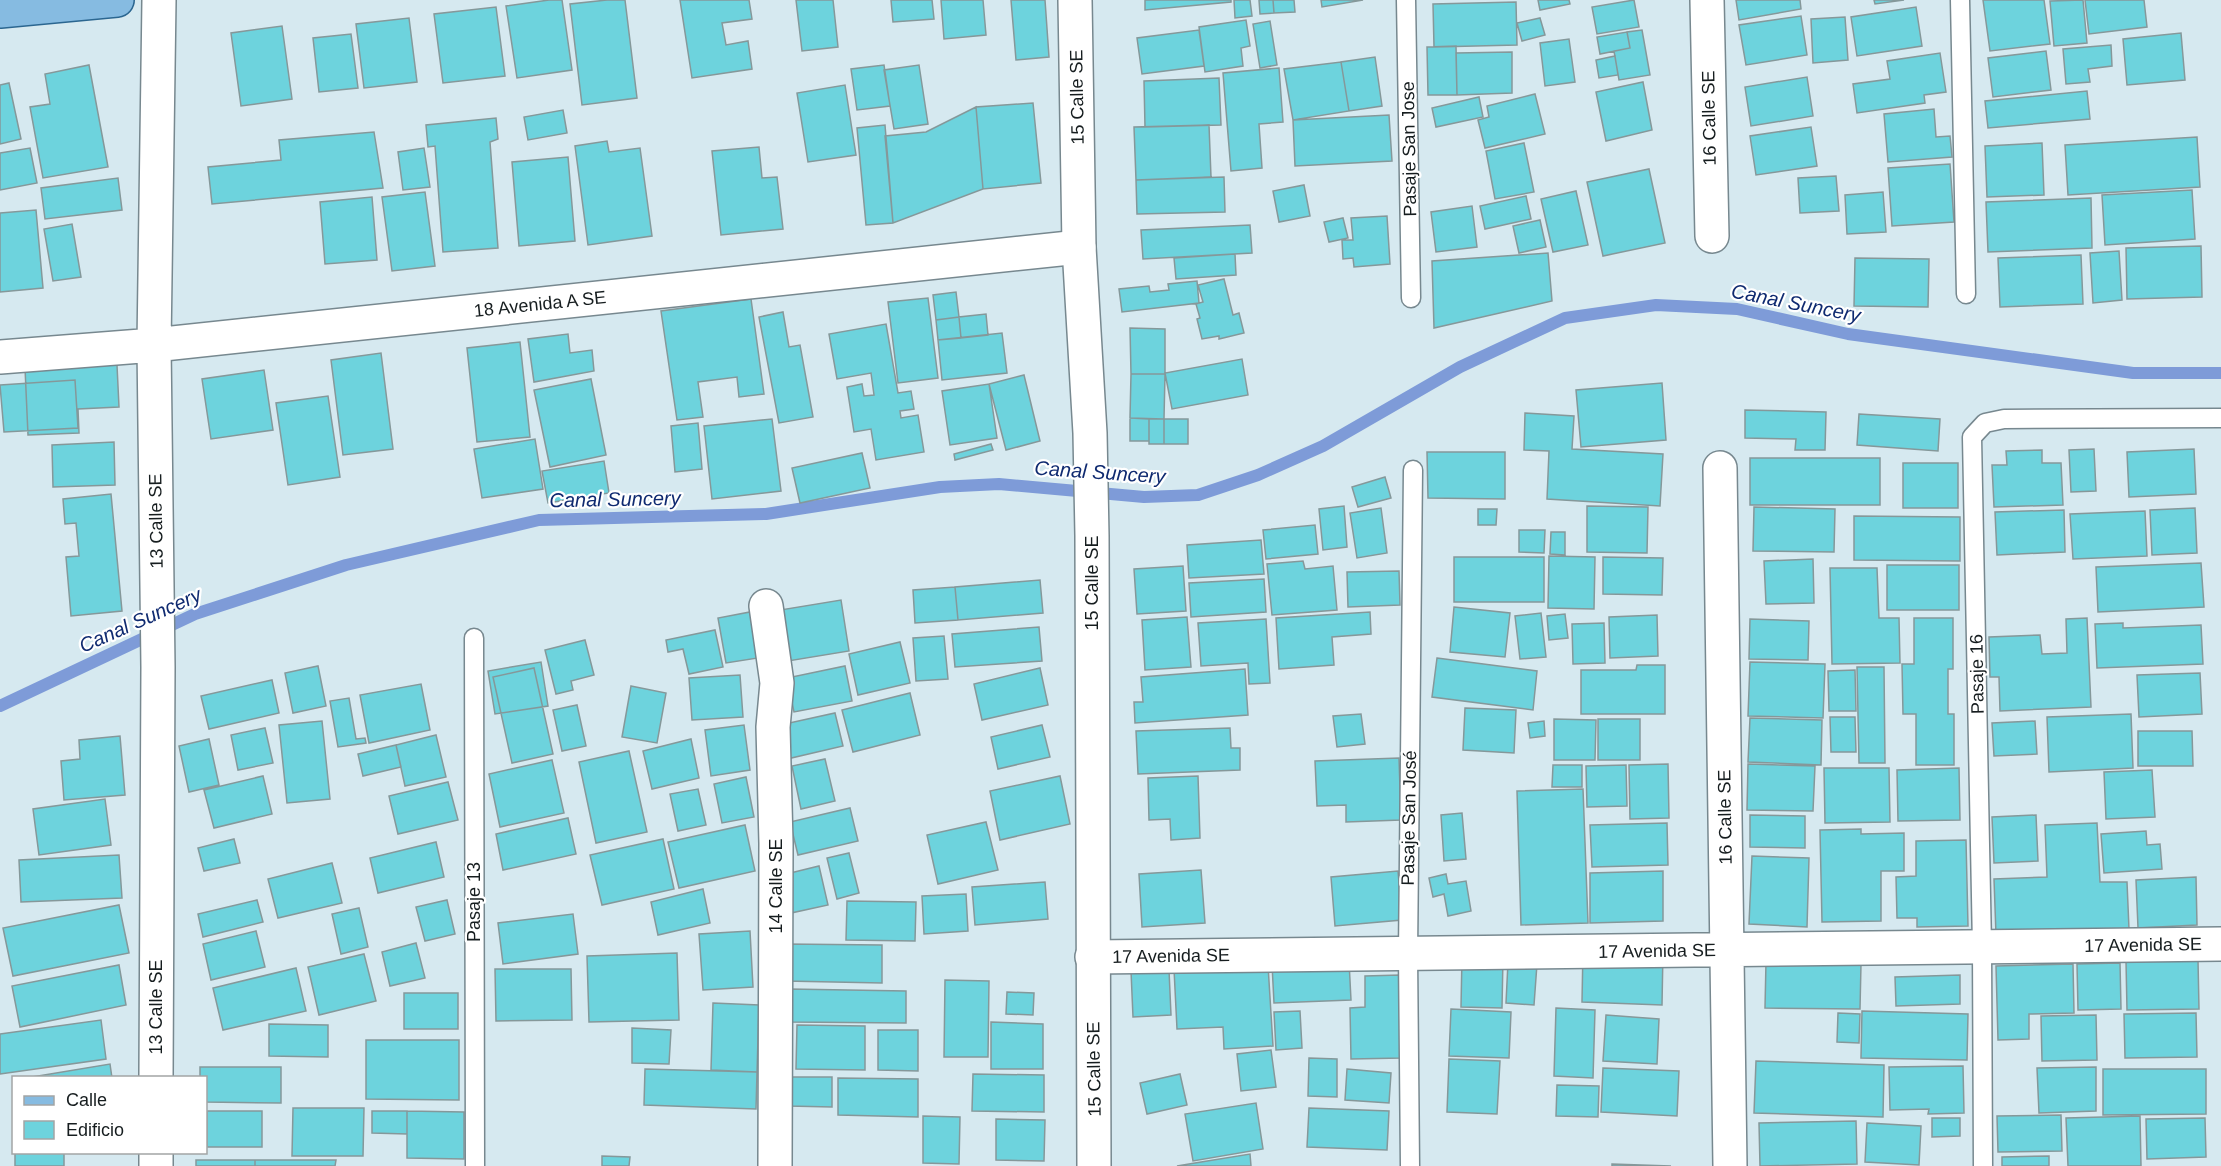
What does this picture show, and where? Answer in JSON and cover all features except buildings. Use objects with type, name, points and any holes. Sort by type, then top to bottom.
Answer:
[{"type":"main road","points":[[0,11],[117,0]]},
{"type":"street","name":"13 Calle SE","points":[[156,1076],[158,668],[154,345],[159,0]]},
{"type":"street","name":"15 Calle SE","points":[[1075,0],[1079,247],[1090,433],[1092,536],[1094,1166]]},
{"type":"street","name":"16 Calle SE","points":[[1707,0],[1712,236]]},
{"type":"street","name":"18 Avenida A SE","points":[[0,357],[154,345],[1079,247]]},
{"type":"street","name":"16 Calle SE","points":[[1720,468],[1730,1166]]},
{"type":"street","name":"14 Calle SE","points":[[766,606],[777,683],[773,727],[776,843],[775,1166]]},
{"type":"street","name":"17 Avenida SE","points":[[1092,957],[2221,944]]},
{"type":"lane","name":"Pasaje San Jose","points":[[1406,0],[1411,298]]},
{"type":"lane","points":[[1960,0],[1966,294]]},
{"type":"lane","name":"Pasaje 16","points":[[1983,1166],[1982,947],[1972,437],[1985,423],[2004,419],[2221,418]]},
{"type":"lane","name":"Pasaje San José","points":[[1410,1166],[1408,954],[1413,470]]},
{"type":"lane","name":"Pasaje 13","points":[[474,638],[475,1166]]},
{"type":"waterway","name":"Canal Suncery","points":[[0,706],[195,614],[346,565],[539,520],[766,514],[940,487],[999,484],[1144,497],[1198,495],[1258,475],[1323,446],[1460,367],[1565,318],[1656,305],[1737,309],[1848,334],[2133,373],[2221,373]]}]
